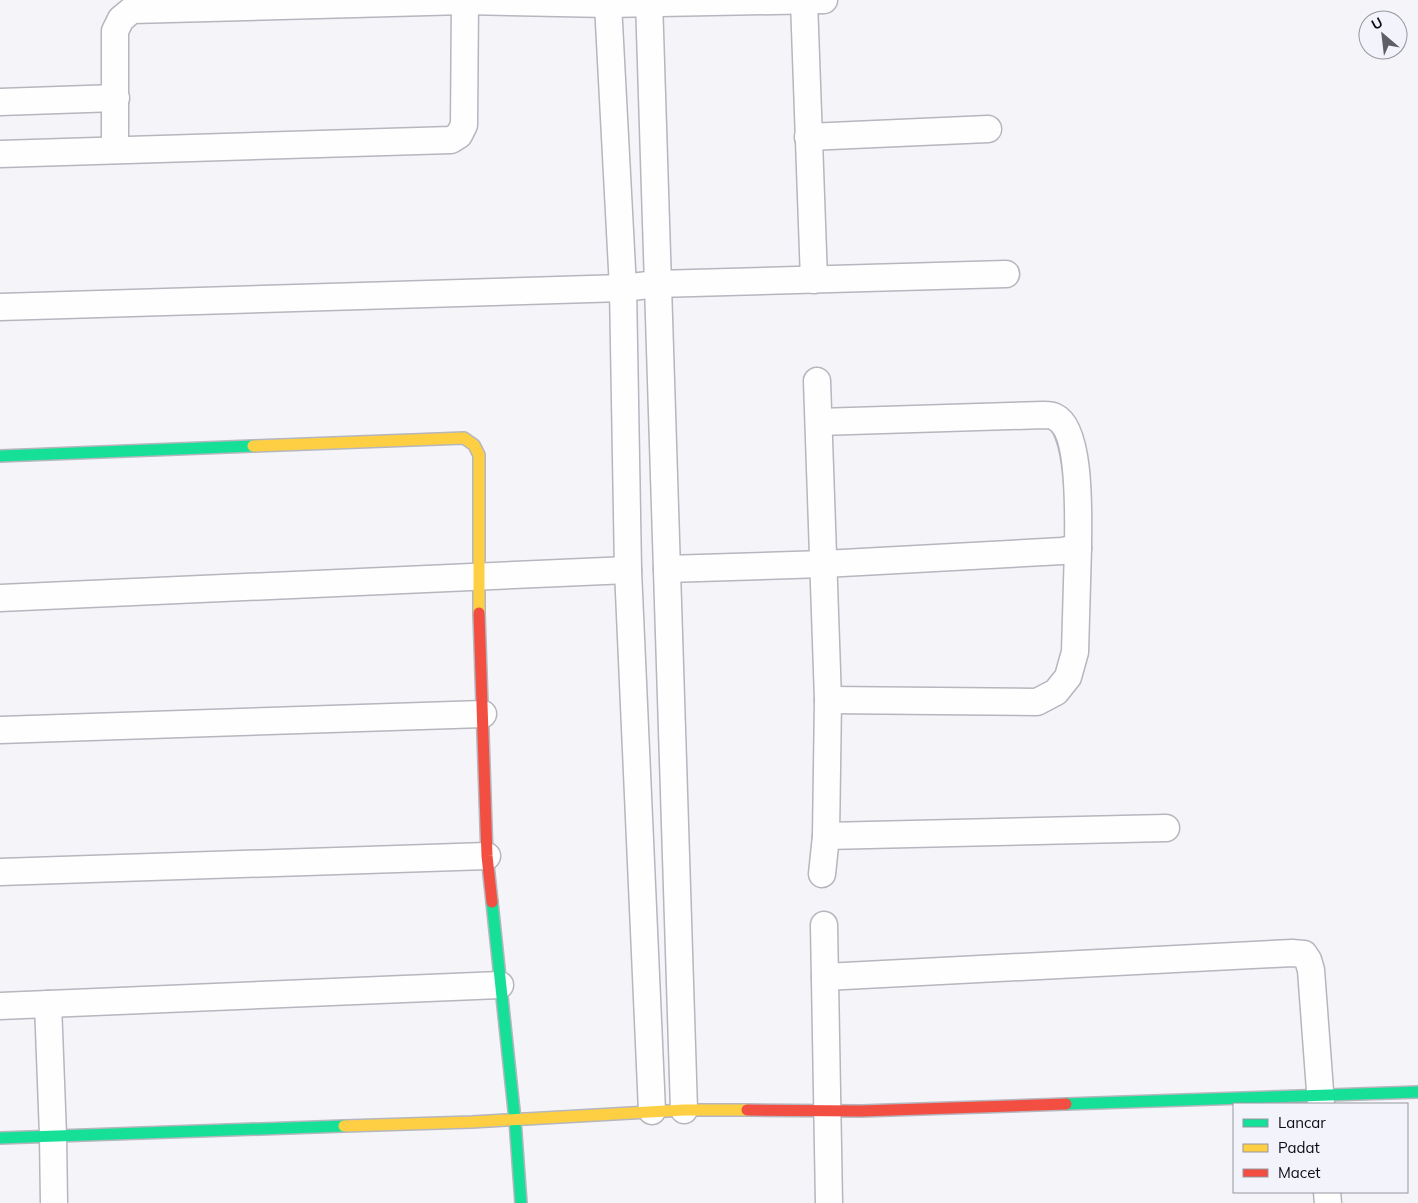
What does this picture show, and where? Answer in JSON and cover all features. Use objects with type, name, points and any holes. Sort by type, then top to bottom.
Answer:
[{"type":"street","points":[[0,154],[451,140],[460,135],[464,125],[465,0]]},
{"type":"street","points":[[114,150],[116,98],[115,31],[121,19],[132,10],[465,0],[609,2],[814,0],[808,138],[814,280]]},
{"type":"street","points":[[649,1],[684,1110]]},
{"type":"street","points":[[609,2],[623,288],[628,570],[652,1111]]},
{"type":"street","points":[[0,102],[116,98]]},
{"type":"street","points":[[808,138],[988,128]]},
{"type":"street","points":[[0,308],[623,288],[657,284],[1006,274]]},
{"type":"street","points":[[817,381],[828,700],[826,836],[822,874]]},
{"type":"street","points":[[819,422],[1056,416],[1064,424],[1076,456],[1078,548],[1075,652],[1068,677],[1056,692],[1037,702],[828,700]]},
{"type":"street","points":[[0,456],[464,438],[474,444],[479,455],[478,576],[487,856],[515,1120],[521,1203]]},
{"type":"street","points":[[667,569],[824,564],[1062,551],[1078,548]]},
{"type":"street","points":[[0,598],[628,570]]},
{"type":"street","points":[[634,677],[671,674]]},
{"type":"street","points":[[0,730],[483,714]]},
{"type":"street","points":[[826,836],[1166,828]]},
{"type":"street","points":[[0,872],[487,856]]},
{"type":"street","points":[[824,925],[829,1203]]},
{"type":"street","points":[[825,977],[1292,953],[1304,954],[1311,970],[1321,1100]]},
{"type":"street","points":[[0,1006],[500,985]]},
{"type":"street","points":[[48,1004],[54,1135],[54,1203]]},
{"type":"street","points":[[0,1138],[515,1120],[652,1111],[871,1111],[1321,1100],[1418,1092]]},
{"type":"traffic: fast","points":[[0,456],[253,446]]},
{"type":"traffic: fast","points":[[492,902],[515,1120],[521,1203]]},
{"type":"traffic: fast","points":[[1066,1104],[1418,1092]]},
{"type":"traffic: fast","points":[[0,1138],[344,1126]]},
{"type":"traffic: slow","points":[[253,446],[464,438],[474,445],[479,455],[479,613]]},
{"type":"traffic: slow","points":[[344,1126],[472,1122],[684,1110],[747,1110]]},
{"type":"traffic: jam","points":[[479,613],[487,856],[492,902]]},
{"type":"traffic: jam","points":[[747,1110],[861,1111],[1066,1104]]}]
